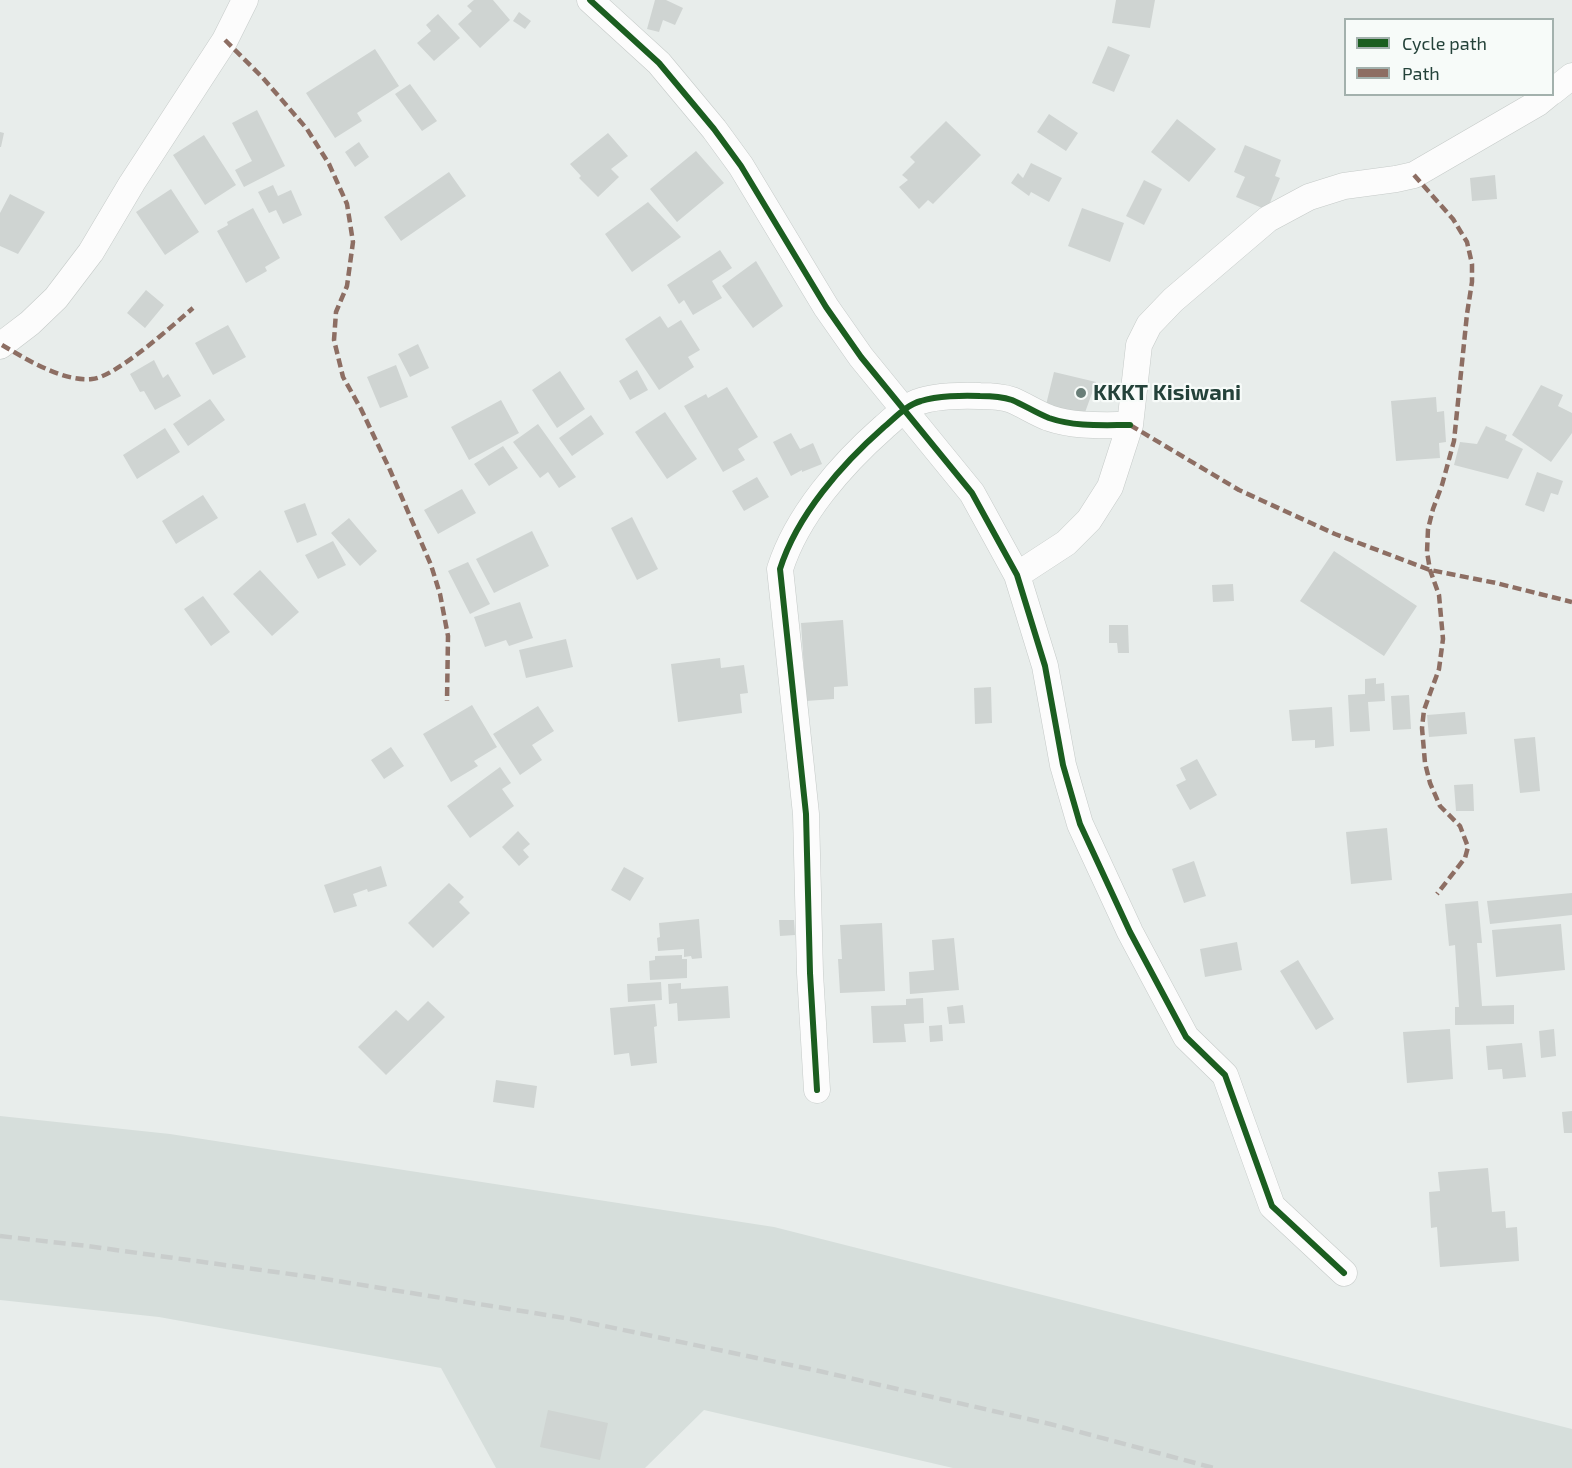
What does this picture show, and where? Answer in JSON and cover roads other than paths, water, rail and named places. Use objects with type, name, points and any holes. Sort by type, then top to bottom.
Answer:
[{"type":"street","points":[[0,346],[30,323],[56,298],[91,252],[132,183],[225,40],[245,0]]},
{"type":"street","points":[[590,0],[659,63],[714,129],[741,166],[826,307],[861,357],[972,493],[1017,575],[1045,666],[1064,765],[1080,824],[1130,932],[1186,1037],[1225,1075],[1272,1206],[1344,1273]]},
{"type":"street","points":[[1554,90],[1572,76]]},
{"type":"street","points":[[1017,575],[1066,543],[1089,520],[1110,487],[1130,425],[1139,345],[1149,325],[1173,300],[1268,219],[1329,189],[1414,175],[1547,96]]},
{"type":"street","points":[[817,1090],[810,973],[806,814],[780,569],[787,549],[823,490],[876,434],[903,410],[920,401],[979,396],[1010,399],[1050,418],[1081,425],[1130,425]]},
{"type":"railway","points":[[0,1236],[319,1278],[571,1319],[819,1371],[1050,1424],[1214,1468]]},
{"type":"place","name":"KKKT Kisiwani","points":[[1081,393]]}]
